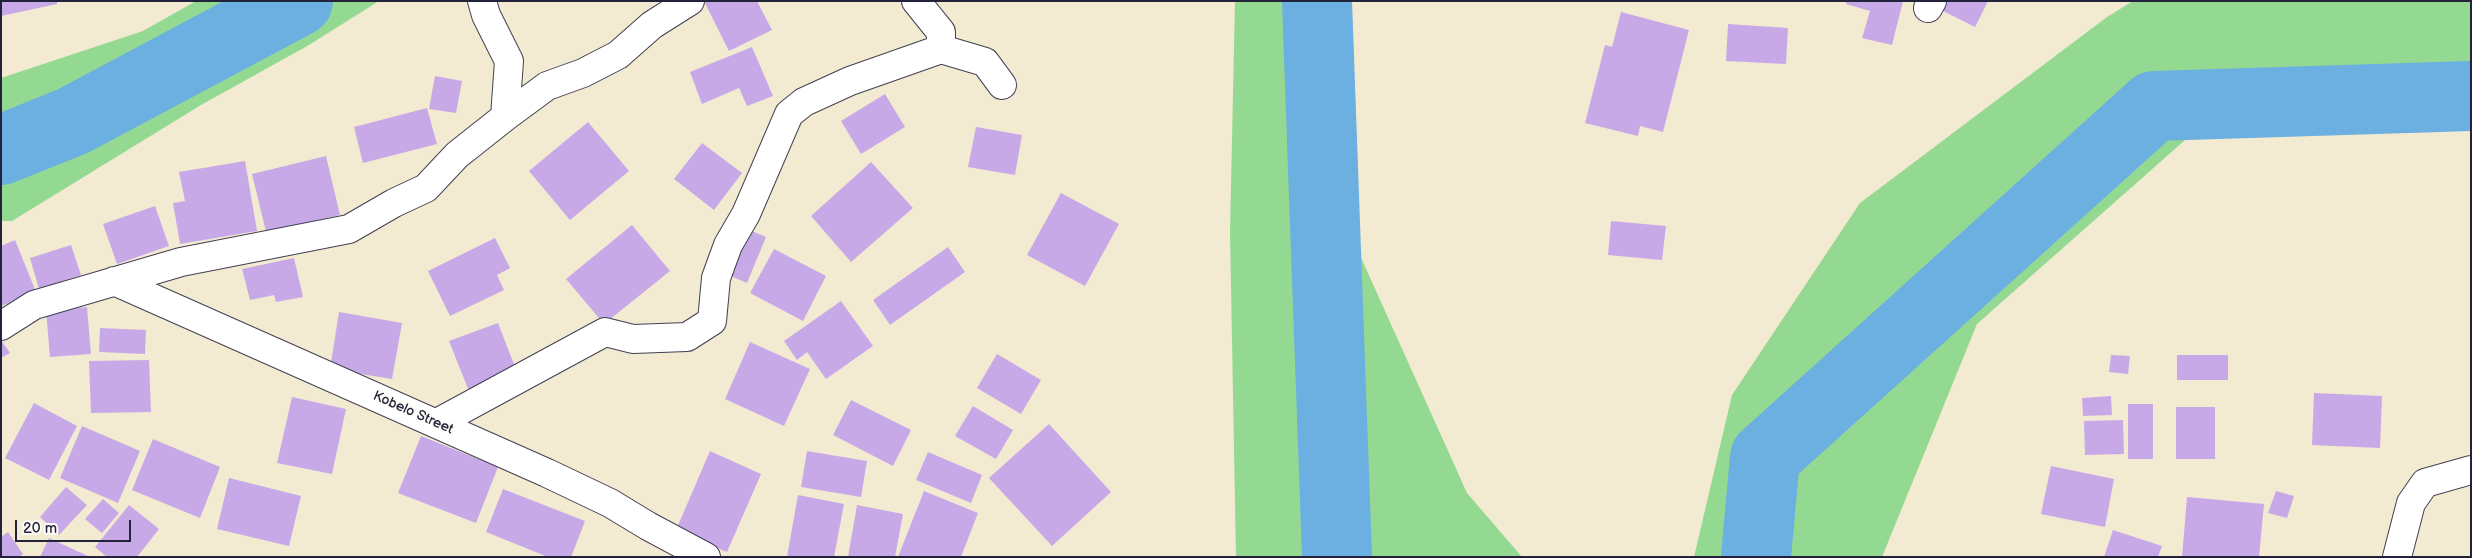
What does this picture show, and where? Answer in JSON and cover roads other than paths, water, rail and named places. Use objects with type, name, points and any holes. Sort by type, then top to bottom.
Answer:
[{"type":"street","points":[[482,1],[486,15],[509,61],[505,117]]},
{"type":"street","points":[[1,326],[34,305],[181,262],[349,228],[426,188],[457,155],[547,86],[583,73],[618,55],[652,25],[690,1]]},
{"type":"street","points":[[916,1],[941,32],[941,49]]},
{"type":"street","points":[[437,423],[605,332],[633,339],[687,337],[712,321],[716,278],[728,245],[746,214],[789,114],[804,102],[850,81],[941,49],[985,62],[1002,86]]},
{"type":"street","name":"Kobelo Street","points":[[114,281],[437,423],[610,503],[706,557]]},
{"type":"street","points":[[2397,557],[2411,503],[2425,483],[2471,470]]},
{"type":"waterway","points":[[1,150],[73,121],[298,1]]},
{"type":"waterway","points":[[1317,1],[1337,557]]},
{"type":"waterway","points":[[1756,557],[1765,457],[2154,106],[2471,96]]}]
